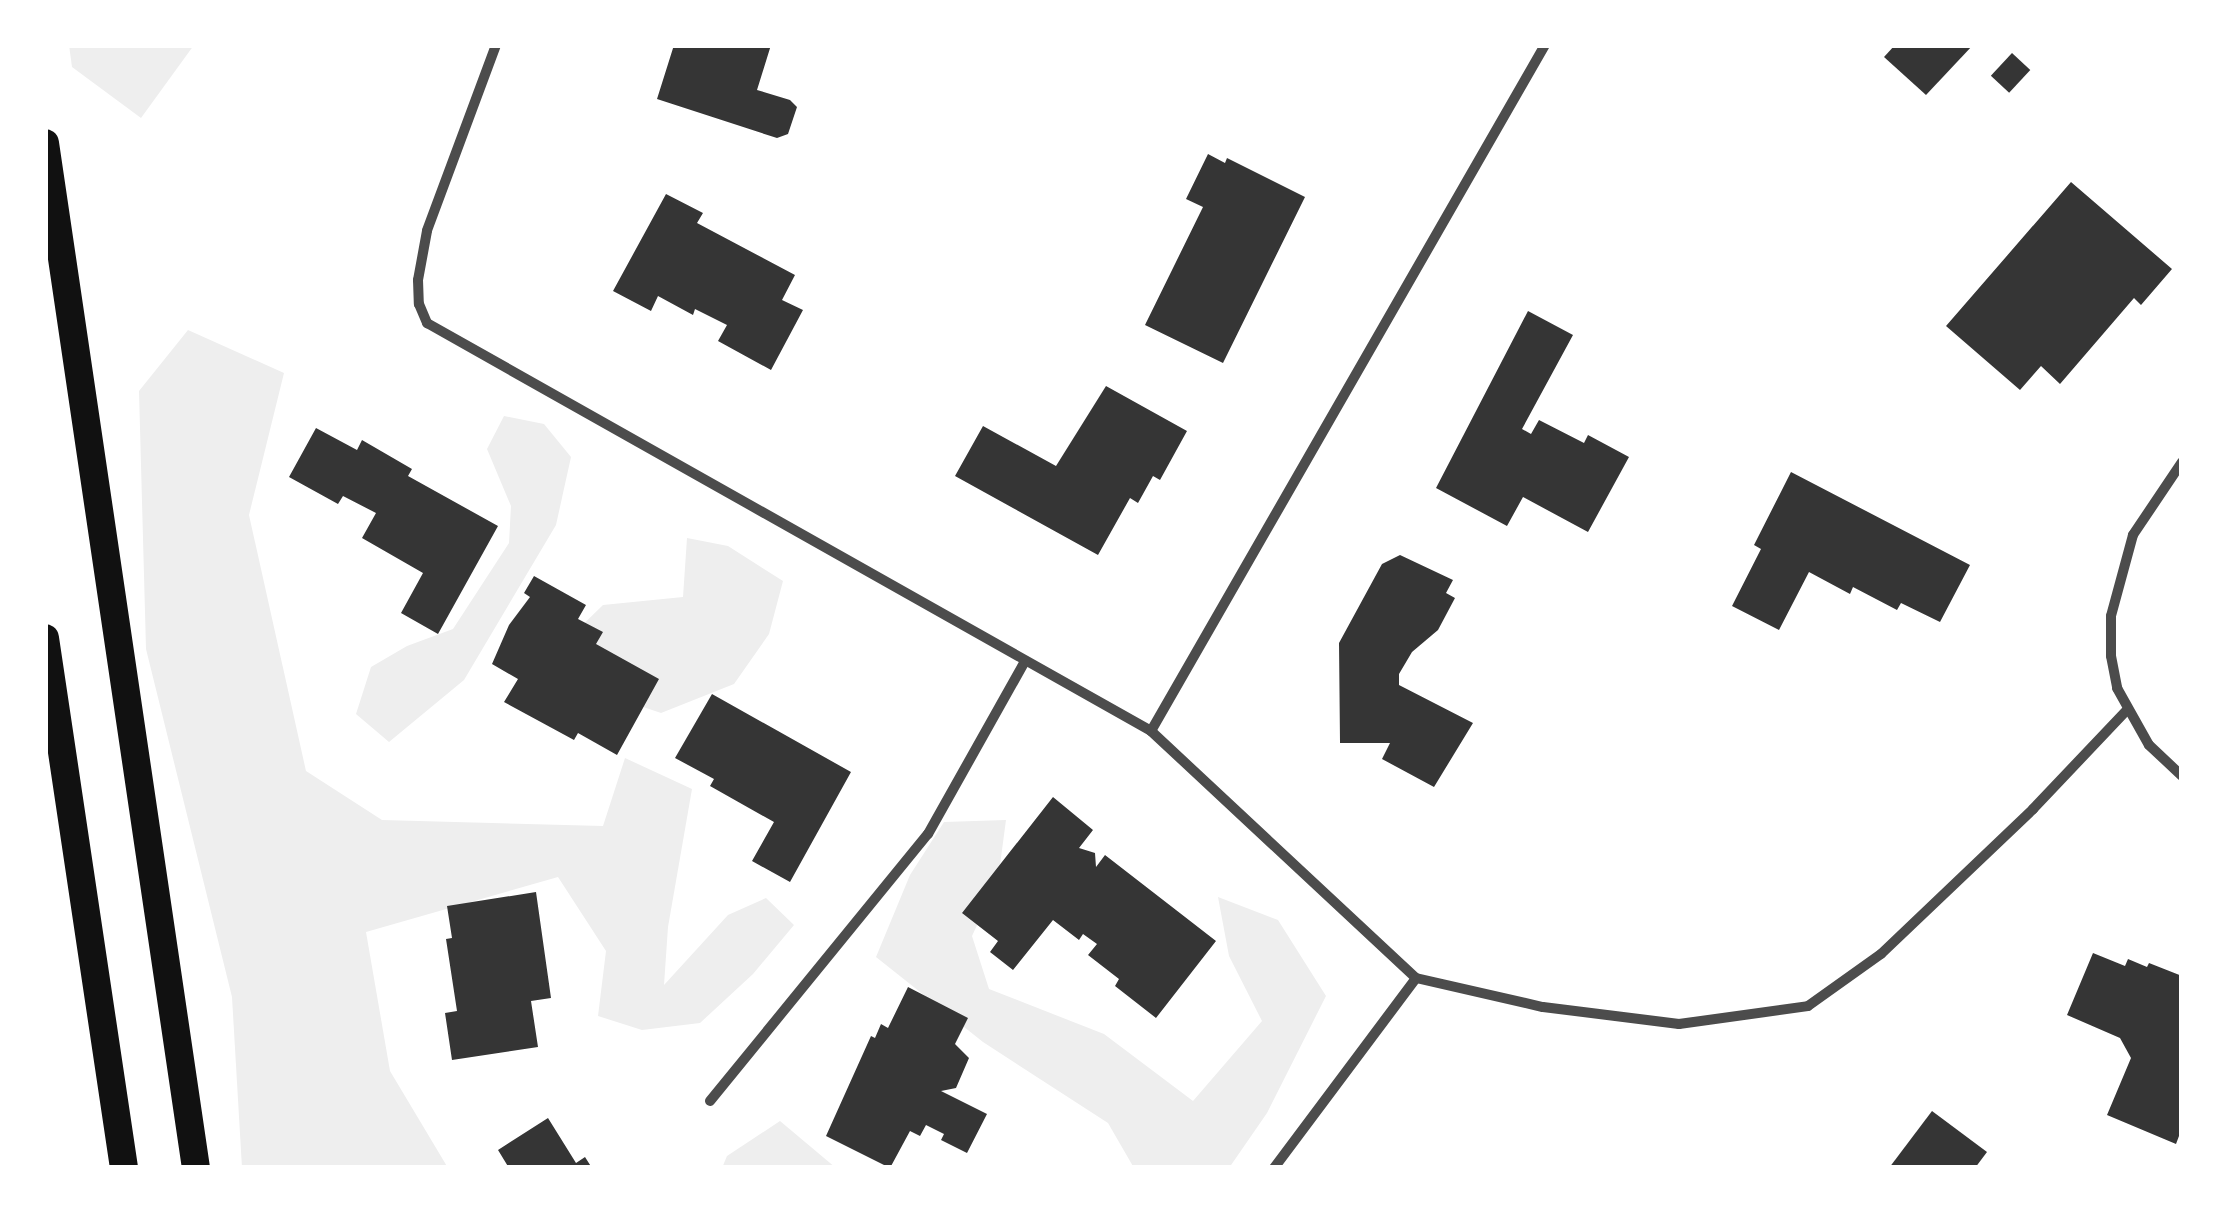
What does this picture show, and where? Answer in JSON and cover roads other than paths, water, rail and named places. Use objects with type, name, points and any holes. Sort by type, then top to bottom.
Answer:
[{"type":"highway","points":[[45,143],[196,1168]]},
{"type":"highway","points":[[45,638],[124,1168]]},
{"type":"street","points":[[496,45],[427,231],[418,280],[418,304],[427,323],[1151,731],[1416,978],[1543,1008],[1679,1024],[1808,1006],[1881,954],[2033,809],[2128,709]]},
{"type":"street","points":[[1151,731],[1545,45]]},
{"type":"street","points":[[2182,462],[2132,535],[2111,616],[2111,656],[2128,709],[2149,745],[2182,776]]},
{"type":"street","points":[[710,1101],[928,834],[1025,661]]},
{"type":"street","points":[[1274,1168],[1416,978]]}]
